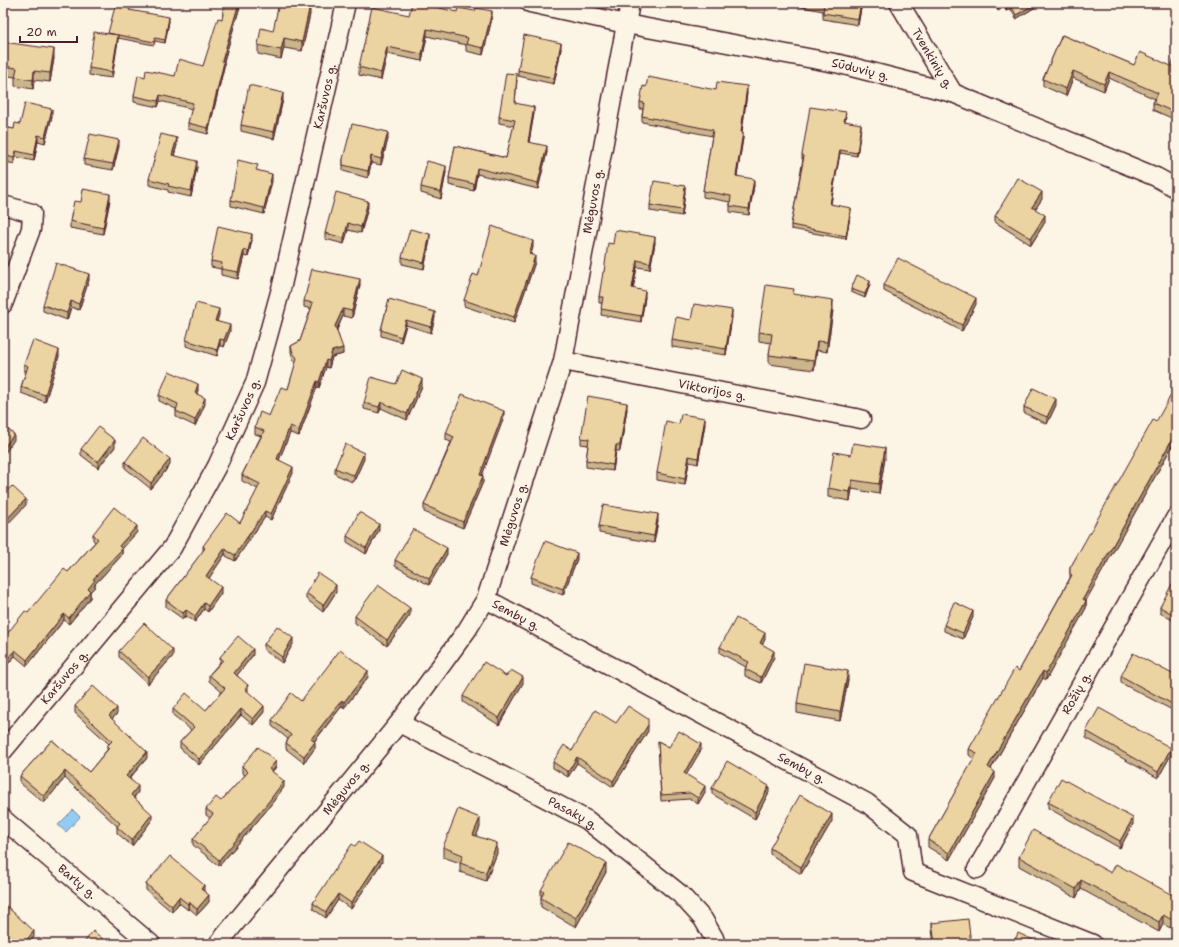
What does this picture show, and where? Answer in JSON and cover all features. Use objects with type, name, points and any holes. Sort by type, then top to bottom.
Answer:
[{"type":"street","name":"Karšuvos g.","points":[[3,751],[172,548],[217,466],[255,384],[282,285],[346,3]]},
{"type":"street","name":"Sūduvių g.","points":[[530,3],[626,24],[840,64],[953,93],[1156,177],[1176,188]]},
{"type":"street","name":"Mėguvos g.","points":[[218,944],[399,723],[468,630],[486,599],[563,361],[630,3]]},
{"type":"street","name":"Tvenkinių g.","points":[[899,3],[953,93]]},
{"type":"street","points":[[3,205],[32,213],[31,229],[3,304]]},
{"type":"street","name":"Viktorijos g.","points":[[563,361],[861,419]]},
{"type":"street","name":"Rožių g.","points":[[977,869],[1176,517]]},
{"type":"street","name":"Sembų g.","points":[[486,599],[867,803],[908,835],[913,872],[1093,944]]},
{"type":"street","name":"Pasakų g.","points":[[399,723],[501,774],[587,820],[680,894],[703,919],[716,944]]},
{"type":"street","name":"Bartų g.","points":[[3,819],[151,944]]},
{"type":"water","points":[[73,810],[80,817],[66,832],[58,825]]},
{"type":"building","points":[[116,3],[130,7],[129,10],[169,17],[165,40],[155,38],[154,42],[108,33]]},
{"type":"building","points":[[225,3],[239,3],[222,61],[224,62],[208,128],[188,123],[193,103],[160,95],[158,101],[134,96],[138,75],[145,77],[146,70],[175,76],[179,59],[203,66],[218,18],[222,19]]},
{"type":"building","points":[[279,3],[301,3],[310,5],[302,42],[284,38],[281,50],[258,45],[261,28],[273,31]]},
{"type":"building","points":[[412,3],[457,12],[458,8],[475,11],[476,8],[492,11],[483,48],[466,44],[468,38],[427,29],[422,54],[387,47],[381,73],[359,67],[372,7],[409,15]]},
{"type":"building","points":[[814,3],[861,3],[858,19],[823,13],[824,5]]},
{"type":"building","points":[[994,3],[1037,3],[1016,15],[1011,5],[1006,8],[1004,4],[998,8]]},
{"type":"building","points":[[94,32],[118,35],[112,72],[89,68]]},
{"type":"building","points":[[524,35],[561,43],[554,78],[518,70]]},
{"type":"building","points":[[1062,35],[1134,65],[1140,52],[1171,66],[1176,56],[1176,113],[1153,103],[1158,93],[1109,72],[1104,84],[1073,71],[1066,89],[1043,79]]},
{"type":"building","points":[[3,42],[54,49],[50,73],[34,71],[33,80],[15,77],[17,68],[3,66]]},
{"type":"building","points":[[506,73],[517,74],[515,103],[534,107],[528,142],[547,146],[538,183],[477,168],[474,184],[449,178],[455,146],[506,158],[515,120],[499,117]]},
{"type":"building","points":[[648,77],[716,90],[717,82],[747,86],[741,132],[743,132],[736,176],[754,179],[749,209],[730,206],[731,196],[703,191],[713,130],[642,116],[644,103],[640,102],[643,86],[646,87]]},
{"type":"building","points":[[249,85],[283,93],[274,132],[241,125]]},
{"type":"building","points":[[25,103],[52,109],[45,137],[38,135],[34,155],[16,151],[14,158],[3,155],[3,127],[14,129],[15,123],[20,124]]},
{"type":"building","points":[[810,107],[846,112],[844,121],[861,124],[857,153],[840,150],[830,204],[851,208],[846,236],[791,225],[804,156],[802,155]]},
{"type":"building","points":[[352,124],[388,132],[381,159],[371,156],[368,171],[343,165],[343,159]]},
{"type":"building","points":[[90,134],[119,140],[113,164],[84,159]]},
{"type":"building","points":[[161,134],[177,138],[172,155],[197,161],[191,191],[168,186],[169,184],[149,179]]},
{"type":"building","points":[[238,160],[258,165],[256,170],[272,174],[264,208],[231,200]]},
{"type":"building","points":[[427,161],[446,166],[441,192],[421,187]]},
{"type":"building","points":[[1018,178],[1042,192],[1032,207],[1045,215],[1031,238],[995,216]]},
{"type":"building","points":[[654,181],[685,186],[682,210],[650,205]]},
{"type":"building","points":[[83,189],[110,194],[103,228],[70,221],[74,201],[81,202]]},
{"type":"building","points":[[336,192],[368,201],[361,227],[348,223],[344,238],[325,233]]},
{"type":"building","points":[[218,226],[252,234],[248,251],[244,250],[238,272],[221,269],[222,263],[211,261]]},
{"type":"building","points":[[492,226],[533,241],[529,254],[535,256],[514,317],[464,300],[473,274],[478,276]]},
{"type":"building","points":[[410,229],[430,234],[424,263],[402,257]]},
{"type":"building","points":[[615,230],[655,237],[650,263],[637,260],[632,288],[645,291],[641,316],[601,309],[603,297],[599,297],[608,243],[613,244]]},
{"type":"building","points":[[898,258],[976,298],[962,325],[884,285]]},
{"type":"building","points":[[56,263],[89,274],[79,304],[71,301],[67,313],[43,305]]},
{"type":"building","points":[[312,269],[360,279],[352,311],[343,309],[335,326],[343,348],[332,351],[329,361],[326,360],[319,382],[317,381],[299,430],[290,426],[277,459],[293,467],[271,514],[265,511],[235,555],[225,548],[206,576],[221,587],[208,606],[204,603],[195,616],[186,610],[183,613],[166,600],[205,548],[203,546],[227,513],[240,523],[260,484],[242,475],[264,431],[255,427],[260,412],[269,416],[281,387],[288,389],[297,358],[293,353],[291,346],[300,341],[313,303],[304,301]]},
{"type":"building","points":[[857,275],[870,281],[865,294],[851,289]]},
{"type":"building","points":[[766,285],[794,289],[793,294],[833,300],[827,342],[817,341],[814,361],[769,355],[772,334],[759,332]]},
{"type":"building","points":[[389,299],[435,312],[431,327],[406,320],[401,337],[381,330]]},
{"type":"building","points":[[196,303],[219,309],[215,321],[230,325],[224,340],[220,339],[217,350],[186,340]]},
{"type":"building","points":[[694,304],[732,310],[726,349],[672,340],[676,317],[691,320]]},
{"type":"building","points":[[33,340],[59,350],[45,395],[21,387],[28,366],[24,364]]},
{"type":"building","points":[[402,370],[422,379],[407,414],[381,402],[379,407],[364,403],[371,377],[396,384]]},
{"type":"building","points":[[169,371],[198,384],[195,393],[205,398],[195,420],[176,411],[178,404],[159,395]]},
{"type":"building","points":[[1176,386],[1176,432],[1083,599],[1086,601],[1054,659],[1046,673],[1043,671],[988,767],[995,772],[949,853],[928,840],[977,753],[969,749],[1015,668],[1019,671],[1072,575],[1070,574],[1070,568],[1153,420],[1156,422]]},
{"type":"building","points":[[1033,388],[1056,399],[1047,417],[1024,407]]},
{"type":"building","points":[[462,394],[504,411],[480,475],[483,476],[463,522],[424,505],[454,437],[446,433]]},
{"type":"building","points":[[588,396],[627,403],[620,445],[616,445],[613,465],[586,460],[589,439],[581,438]]},
{"type":"building","points":[[681,414],[705,418],[698,458],[689,456],[685,479],[657,473],[666,421],[679,424]]},
{"type":"building","points":[[3,426],[14,434],[3,449]]},
{"type":"building","points":[[98,427],[115,440],[98,462],[81,449]]},
{"type":"building","points":[[143,438],[170,459],[151,483],[125,462]]},
{"type":"building","points":[[853,443],[885,448],[879,484],[852,480],[850,492],[828,488],[834,452],[851,455]]},
{"type":"building","points":[[345,444],[364,453],[354,475],[335,468]]},
{"type":"building","points":[[12,486],[26,499],[3,523],[3,495]]},
{"type":"building","points":[[603,505],[658,514],[654,536],[599,526]]},
{"type":"building","points":[[114,507],[137,526],[119,546],[122,549],[93,579],[95,580],[88,589],[90,591],[69,618],[64,614],[27,660],[15,650],[8,658],[3,653],[3,639],[25,611],[28,613],[64,569],[68,572],[98,539],[93,534]]},
{"type":"building","points":[[359,512],[379,524],[366,548],[347,536]]},
{"type":"building","points":[[413,529],[447,548],[429,579],[395,560]]},
{"type":"building","points":[[545,541],[577,553],[563,589],[531,577]]},
{"type":"building","points":[[318,573],[336,585],[323,605],[306,593]]},
{"type":"building","points":[[1172,584],[1176,586],[1176,616],[1160,607]]},
{"type":"building","points":[[378,585],[410,608],[387,640],[355,616]]},
{"type":"building","points":[[954,602],[973,611],[963,633],[944,625]]},
{"type":"building","points":[[736,618],[765,633],[760,643],[774,651],[761,677],[745,669],[749,662],[720,647]]},
{"type":"building","points":[[144,623],[173,650],[148,677],[119,651]]},
{"type":"building","points":[[277,626],[293,638],[282,657],[264,644]]},
{"type":"building","points":[[238,636],[253,649],[234,673],[248,685],[245,689],[264,706],[253,719],[241,709],[199,759],[180,742],[194,727],[173,709],[186,693],[206,710],[225,688],[209,675],[223,660],[220,657]]},
{"type":"building","points":[[340,650],[368,671],[344,702],[342,700],[311,739],[315,742],[304,756],[286,743],[291,735],[272,720],[291,693],[301,701]]},
{"type":"building","points":[[1133,653],[1176,676],[1176,706],[1121,676]]},
{"type":"building","points":[[484,662],[506,676],[511,670],[523,677],[499,718],[463,696]]},
{"type":"building","points":[[804,663],[848,671],[840,712],[797,704]]},
{"type":"building","points":[[93,686],[117,708],[109,716],[147,752],[126,776],[138,786],[131,795],[152,814],[132,840],[117,827],[120,823],[65,771],[44,796],[20,776],[52,740],[89,772],[109,748],[107,746],[112,741],[75,706]]},
{"type":"building","points":[[628,706],[648,719],[648,725],[613,781],[577,757],[568,772],[553,762],[564,745],[572,751],[595,710],[616,723]]},
{"type":"building","points":[[1099,708],[1171,748],[1158,772],[1086,731]]},
{"type":"building","points":[[679,731],[701,744],[684,773],[705,786],[698,798],[690,793],[661,795],[658,741],[669,747]]},
{"type":"building","points":[[258,747],[276,761],[269,769],[284,781],[266,805],[219,860],[193,839],[213,814],[206,809],[216,797],[221,801],[248,772],[242,766]]},
{"type":"building","points":[[727,761],[769,786],[755,812],[712,788]]},
{"type":"building","points":[[1061,778],[1133,818],[1120,841],[1048,802]]},
{"type":"building","points":[[800,795],[832,814],[801,867],[770,848]]},
{"type":"building","points":[[458,809],[480,818],[473,835],[497,843],[486,872],[460,863],[463,855],[443,847]]},
{"type":"building","points":[[1033,830],[1111,873],[1116,864],[1176,897],[1176,922],[1163,915],[1159,922],[1081,880],[1076,889],[1019,857]]},
{"type":"building","points":[[359,841],[382,856],[351,903],[338,894],[326,912],[313,903],[352,844],[355,846]]},
{"type":"building","points":[[568,842],[606,863],[576,918],[541,898],[544,892],[541,890]]},
{"type":"building","points":[[170,856],[204,885],[201,889],[209,895],[197,909],[189,902],[188,904],[179,897],[172,906],[146,884]]},
{"type":"building","points":[[3,903],[34,931],[23,944],[16,944],[3,932]]},
{"type":"building","points":[[968,919],[971,944],[935,944],[932,923]]},
{"type":"building","points":[[93,931],[109,944],[83,944]]},
{"type":"building","points":[[1018,933],[1042,944],[1013,944]]}]
